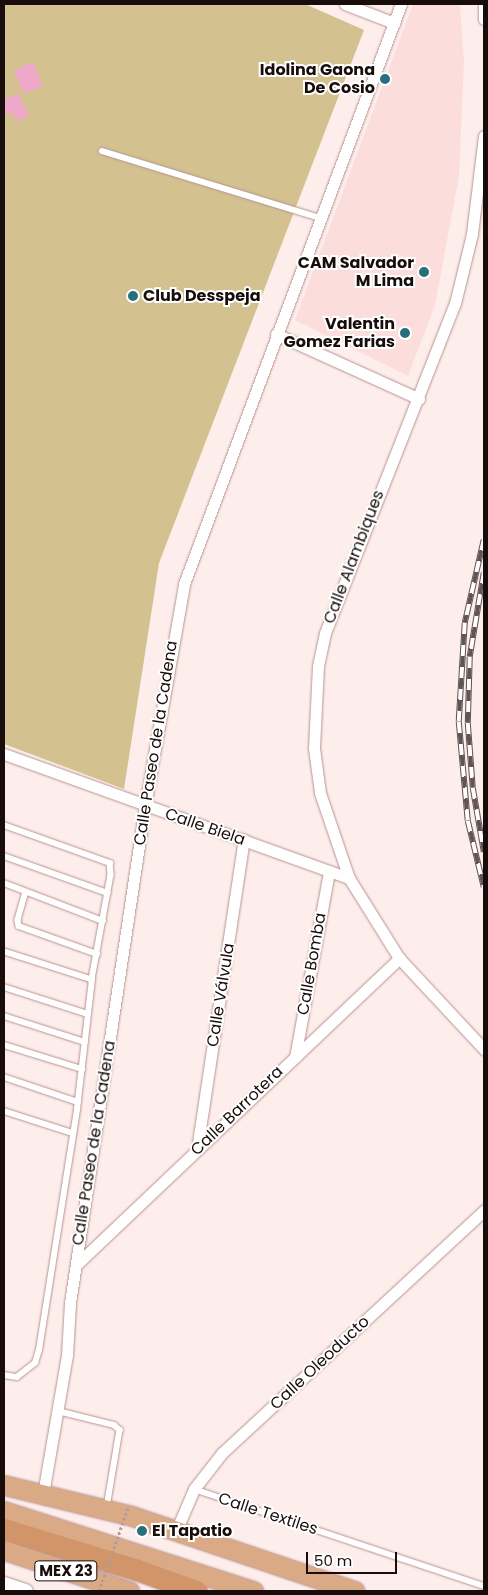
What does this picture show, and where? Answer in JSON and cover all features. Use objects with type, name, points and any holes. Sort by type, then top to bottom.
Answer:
[{"type":"highway","points":[[4,1485],[106,1510],[176,1531],[355,1591]]},
{"type":"highway","name":"MEX 23","points":[[4,1511],[253,1591]]},
{"type":"highway","points":[[4,1529],[138,1570],[196,1591]]},
{"type":"highway","name":"MEX 23","points":[[4,1550],[129,1591]]},
{"type":"highway","points":[[242,1553],[312,1591]]},
{"type":"street","points":[[344,4],[394,24]]},
{"type":"street","name":"Calle Paseo de la Cadena","points":[[43,1494],[67,1355],[76,1265],[145,806],[184,584],[401,4]]},
{"type":"street","points":[[484,4],[484,19]]},
{"type":"street","points":[[476,208],[484,136]]},
{"type":"street","points":[[476,208],[484,191]]},
{"type":"street","name":"Calle Alambiques","points":[[476,208],[455,303],[419,399],[332,608],[318,666],[314,748],[320,793],[349,878],[399,958],[484,1049]]},
{"type":"street","points":[[276,334],[419,399]]},
{"type":"street","name":"Calle Biela","points":[[4,754],[349,878]]},
{"type":"street","name":"Calle Válvula","points":[[197,1149],[244,840]]},
{"type":"street","name":"Calle Bomba","points":[[295,1057],[329,871]]},
{"type":"street","name":"Calle Barrotera","points":[[76,1265],[399,958]]},
{"type":"street","name":"Calle Oleoducto","points":[[176,1531],[194,1489],[222,1453],[484,1210]]},
{"type":"street","points":[[4,1584],[26,1591]]},
{"type":"lane","points":[[102,150],[320,218]]},
{"type":"lane","points":[[4,825],[110,863],[108,893],[92,980],[78,1102],[39,1350],[35,1363],[17,1377],[4,1375]]},
{"type":"lane","points":[[4,856],[108,893]]},
{"type":"lane","points":[[4,883],[103,921]]},
{"type":"lane","points":[[26,892],[18,920],[19,926],[97,954]]},
{"type":"lane","points":[[4,952],[92,980]]},
{"type":"lane","points":[[4,987],[88,1014]]},
{"type":"lane","points":[[4,1016],[85,1042]]},
{"type":"lane","points":[[4,1045],[82,1070]]},
{"type":"lane","points":[[4,1077],[78,1102]]},
{"type":"lane","points":[[4,1110],[73,1133]]},
{"type":"lane","points":[[58,1411],[114,1425],[120,1430],[106,1510]]},
{"type":"lane","name":"Calle Textiles","points":[[194,1489],[484,1586]]},
{"type":"path","points":[[99,1591],[128,1507]]},
{"type":"shaded area","name":"Club Desspeja","points":[[4,4],[305,4],[364,30],[159,563],[124,789],[4,744]]},
{"type":"shaded area","points":[[413,4],[460,4],[464,63],[459,176],[435,305],[408,376],[295,320]]},
{"type":"building","points":[[33,62],[43,86],[24,94],[14,70]]},
{"type":"building","points":[[18,93],[29,116],[16,121],[12,112],[4,116],[4,100]]},
{"type":"railway","points":[[484,540],[465,623],[459,722],[468,821],[484,887]]},
{"type":"railway","points":[[484,573],[470,657],[468,723],[473,788],[484,852]]},
{"type":"place","name":"Idolina Gaona De Cosio","points":[[385,79]]},
{"type":"place","name":"CAM Salvador M Lima","points":[[424,272]]},
{"type":"place","name":"Club Desspeja","points":[[133,296]]},
{"type":"place","name":"Valentin Gomez Farias","points":[[405,333]]},
{"type":"place","name":"El Tapatio","points":[[142,1531]]}]
